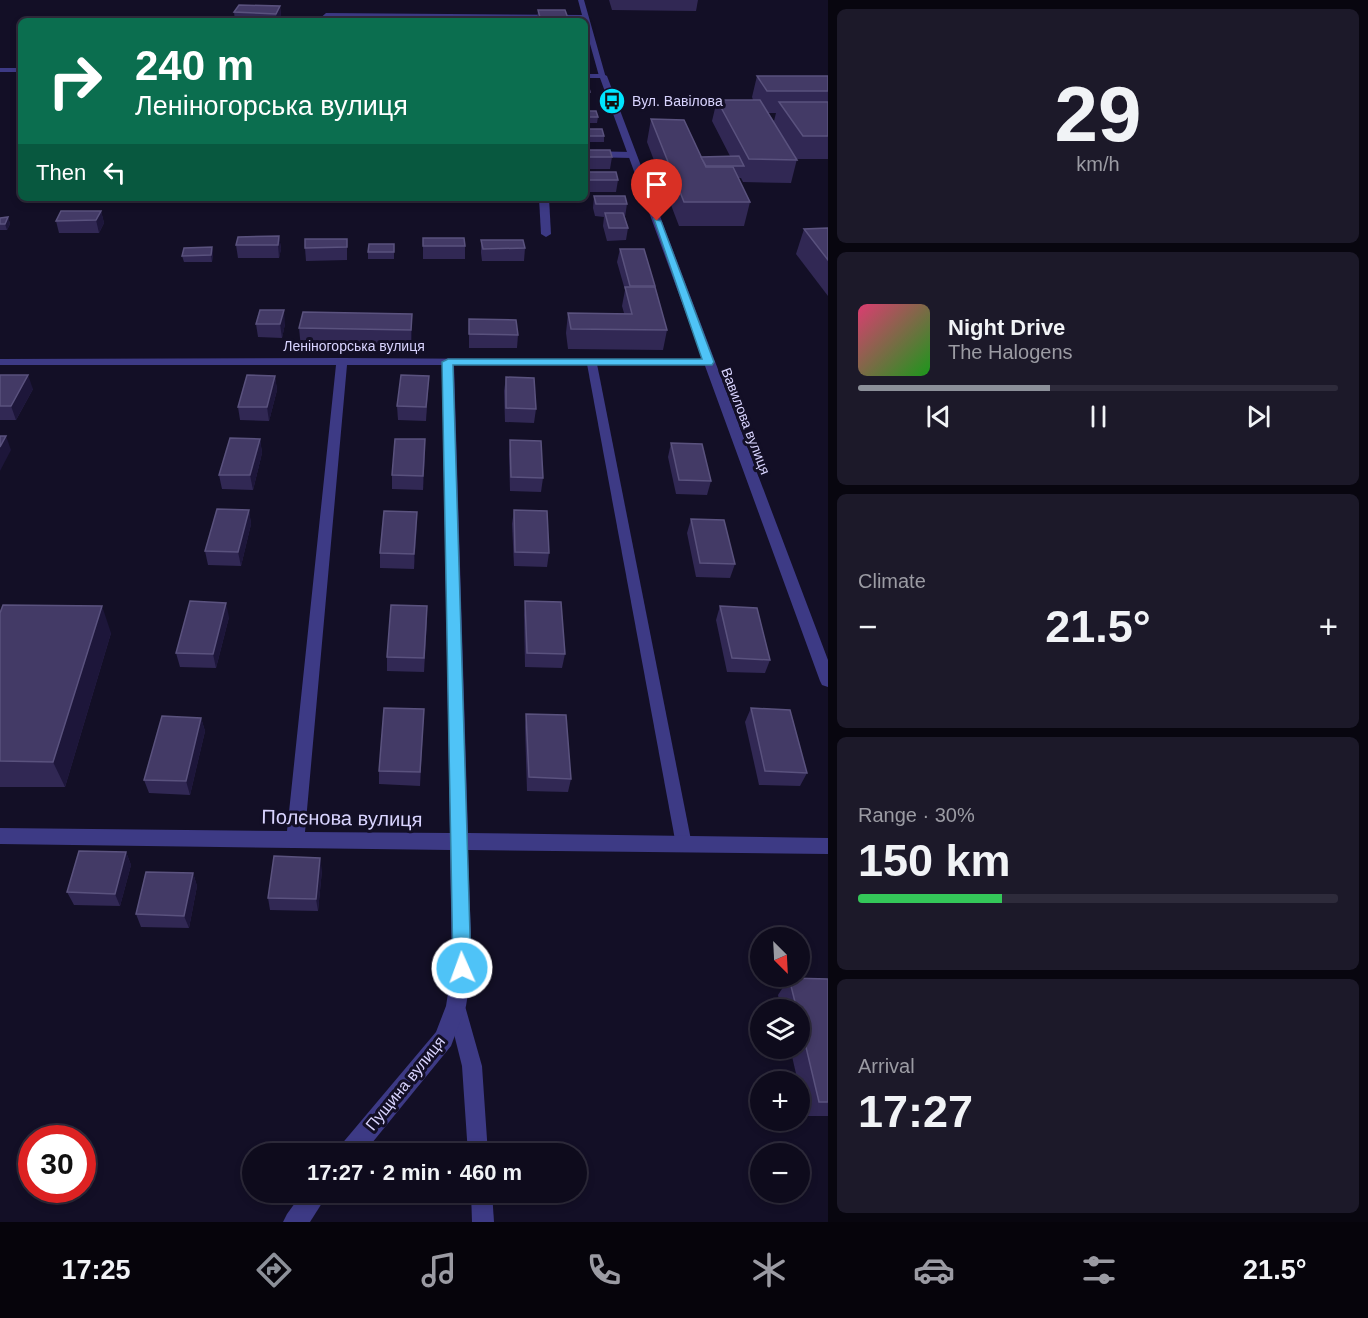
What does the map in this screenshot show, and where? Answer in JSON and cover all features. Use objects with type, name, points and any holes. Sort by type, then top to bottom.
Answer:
[{"type":"street","name":"Вавилова вулиця","points":[[581,0],[586,17]]},
{"type":"street","points":[[323,18],[326,15],[586,17]]},
{"type":"street","name":"Вавилова вулиця","points":[[588,24],[603,76],[828,681]]},
{"type":"street","points":[[0,70],[18,70]]},
{"type":"street","points":[[588,76],[603,76]]},
{"type":"street","points":[[588,154],[632,155]]},
{"type":"street","points":[[544,201],[546,234]]},
{"type":"street","points":[[295,840],[342,361]]},
{"type":"street","name":"Леніногорська вулиця","points":[[0,362],[342,361],[592,364],[708,362]]},
{"type":"street","name":"Пущина вулиця","points":[[357,1143],[444,1039],[456,1006],[462,968],[448,362]]},
{"type":"street","name":"Полєнова вулиця","points":[[0,836],[828,846]]},
{"type":"street","points":[[295,1222],[310,1203]]},
{"type":"lane","points":[[592,364],[684,845]]},
{"type":"lane","points":[[456,1006],[468,1042],[472,1066],[477,1143]]},
{"type":"lane","points":[[482,1203],[483,1222]]},
{"type":"building","points":[[239,5],[280,6],[276,14],[234,12]]},
{"type":"building","points":[[538,10],[565,10],[568,18],[540,18]]},
{"type":"building","points":[[757,76],[828,76],[828,91],[767,91]]},
{"type":"building","points":[[717,100],[760,100],[797,160],[749,159]]},
{"type":"building","points":[[779,102],[828,102],[828,136],[803,136]]},
{"type":"building","points":[[588,111],[596,111],[598,117],[588,117]]},
{"type":"building","points":[[651,119],[684,120],[706,167],[733,167],[750,202],[684,202]]},
{"type":"building","points":[[588,129],[602,129],[604,136],[588,136]]},
{"type":"building","points":[[588,150],[610,150],[612,157],[588,157]]},
{"type":"building","points":[[739,156],[744,166],[706,166],[701,157]]},
{"type":"building","points":[[588,172],[616,172],[618,180],[588,180]]},
{"type":"building","points":[[594,196],[625,196],[627,204],[596,204]]},
{"type":"building","points":[[61,211],[101,211],[96,220],[56,221]]},
{"type":"building","points":[[605,213],[623,213],[628,228],[609,228]]},
{"type":"building","points":[[8,217],[5,224],[0,224],[0,218]]},
{"type":"building","points":[[828,228],[828,260],[804,229]]},
{"type":"building","points":[[279,236],[278,245],[236,245],[238,237]]},
{"type":"building","points":[[423,238],[464,238],[465,246],[423,246]]},
{"type":"building","points":[[305,239],[347,239],[347,247],[305,248]]},
{"type":"building","points":[[481,240],[523,240],[525,248],[483,249]]},
{"type":"building","points":[[369,244],[394,244],[394,252],[368,252]]},
{"type":"building","points":[[212,247],[211,255],[182,256],[184,248]]},
{"type":"building","points":[[620,249],[644,249],[655,286],[630,286]]},
{"type":"building","points":[[625,287],[655,287],[667,330],[571,329],[568,313],[632,314]]},
{"type":"building","points":[[260,310],[284,310],[280,324],[256,324]]},
{"type":"building","points":[[303,312],[412,314],[411,330],[299,328]]},
{"type":"building","points":[[469,319],[516,320],[518,335],[469,334]]},
{"type":"building","points":[[0,375],[28,375],[11,406],[0,406]]},
{"type":"building","points":[[247,375],[275,376],[267,407],[238,407]]},
{"type":"building","points":[[401,375],[429,376],[426,407],[397,406]]},
{"type":"building","points":[[506,377],[534,378],[536,409],[506,408]]},
{"type":"building","points":[[0,436],[6,436],[0,447]]},
{"type":"building","points":[[230,438],[260,439],[250,475],[219,475]]},
{"type":"building","points":[[395,439],[425,439],[423,476],[392,475]]},
{"type":"building","points":[[510,440],[541,441],[543,478],[511,477]]},
{"type":"building","points":[[671,443],[702,444],[711,481],[679,480]]},
{"type":"building","points":[[217,509],[249,510],[238,552],[205,551]]},
{"type":"building","points":[[514,510],[547,511],[549,553],[515,552]]},
{"type":"building","points":[[384,511],[417,512],[414,554],[380,553]]},
{"type":"building","points":[[691,519],[724,520],[735,564],[700,563]]},
{"type":"building","points":[[190,601],[226,603],[213,654],[176,653]]},
{"type":"building","points":[[525,601],[561,602],[565,654],[527,653]]},
{"type":"building","points":[[3,605],[102,606],[53,762],[0,761],[0,613]]},
{"type":"building","points":[[391,605],[427,606],[424,658],[387,657]]},
{"type":"building","points":[[720,606],[757,608],[770,660],[732,658]]},
{"type":"building","points":[[384,708],[424,709],[420,772],[379,771]]},
{"type":"building","points":[[751,708],[790,710],[807,773],[765,771]]},
{"type":"building","points":[[526,714],[566,715],[571,779],[529,777]]},
{"type":"building","points":[[162,716],[201,718],[186,781],[144,780]]},
{"type":"building","points":[[79,851],[126,852],[115,894],[67,892]]},
{"type":"building","points":[[274,856],[320,858],[316,899],[268,898]]},
{"type":"building","points":[[146,872],[193,873],[184,916],[136,914]]},
{"type":"building","points":[[810,979],[828,979],[828,1102],[819,1102],[809,1059],[810,999],[794,999],[791,987],[810,987]]},
{"type":"place","name":"Вул. Вавілова","points":[[612,101]]},
{"type":"route","points":[[462,968],[448,362],[592,364],[708,362],[657,221]]}]
